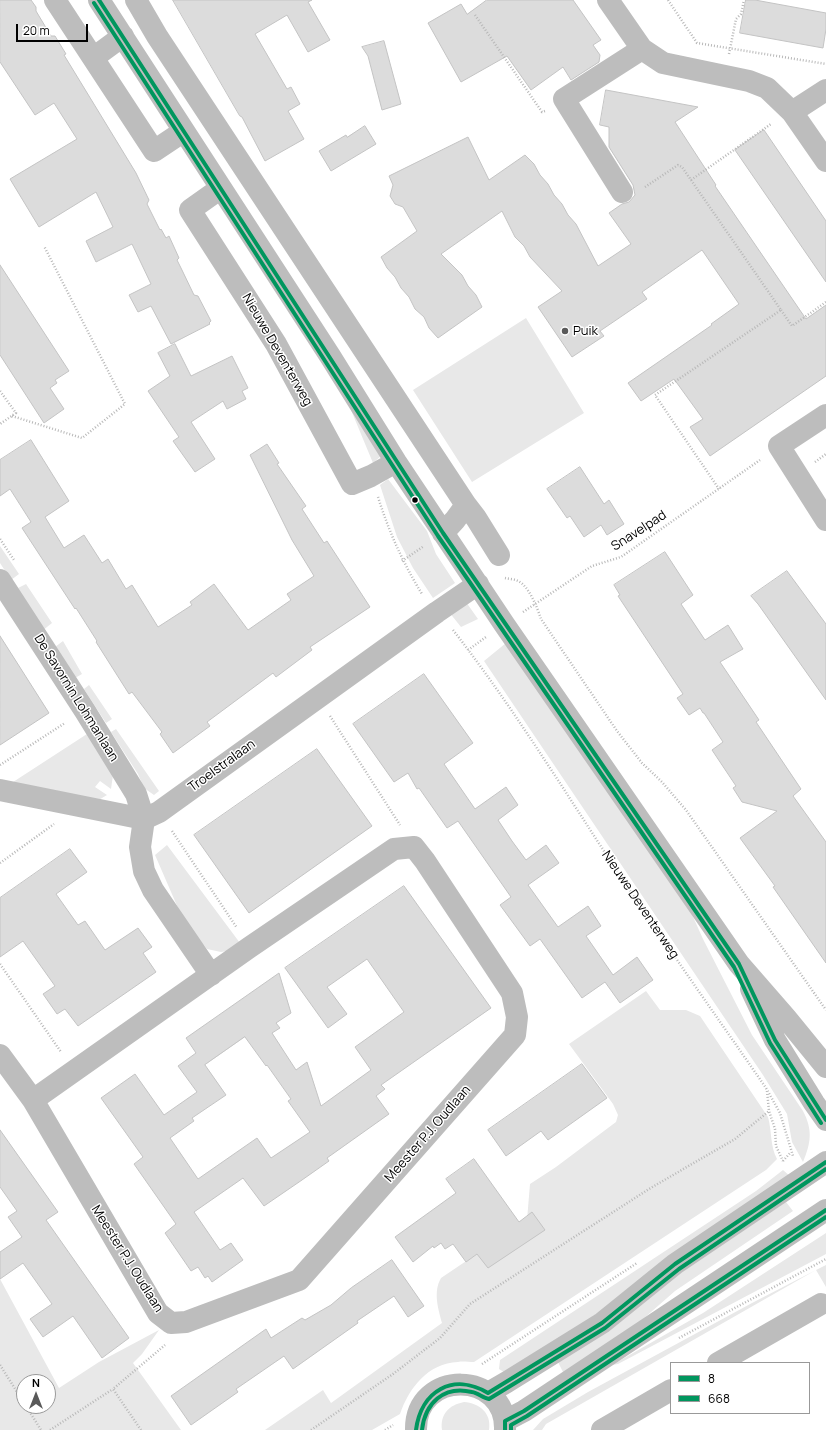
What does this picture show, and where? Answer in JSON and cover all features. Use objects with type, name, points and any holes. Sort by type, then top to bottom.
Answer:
[{"type":"street","points":[[55,0],[154,151],[184,131]]},
{"type":"street","points":[[99,0],[396,462],[504,624],[739,964],[826,1067]]},
{"type":"street","points":[[136,0],[157,36],[499,555]]},
{"type":"street","points":[[608,0],[642,49],[663,63],[726,75],[749,81],[767,88],[792,112],[826,161]]},
{"type":"street","points":[[93,58],[128,44],[157,36]]},
{"type":"street","points":[[622,192],[564,99],[642,49]]},
{"type":"street","points":[[792,112],[826,90]]},
{"type":"street","name":"Nieuwe Deventerweg","points":[[221,188],[190,210],[276,344],[352,484],[371,476],[396,462]]},
{"type":"street","points":[[255,242],[281,224]]},
{"type":"street","points":[[361,406],[388,388]]},
{"type":"street","points":[[826,415],[779,446],[826,520]]},
{"type":"street","points":[[443,533],[466,505]]},
{"type":"street","name":"De Savornin Lohmanlaan","points":[[0,580],[85,711],[136,794],[152,816]]},
{"type":"street","name":"Troelstralaan","points":[[152,816],[478,584]]},
{"type":"street","points":[[0,790],[76,806],[152,816],[140,846],[144,871],[153,890],[211,975]]},
{"type":"street","points":[[33,1100],[250,947],[394,849],[414,846]]},
{"type":"street","name":"Meester P.J. Oudlaan","points":[[0,1055],[33,1100],[158,1313],[171,1323],[186,1322],[300,1280],[516,1035],[517,1017],[512,993],[414,846]]},
{"type":"street","points":[[739,964],[775,1040],[826,1120]]},
{"type":"street","points":[[488,1392],[507,1382],[602,1323],[675,1264],[826,1162]]},
{"type":"street","points":[[416,1430],[416,1422],[421,1407],[431,1395],[444,1387],[459,1384],[474,1386],[488,1392],[499,1405],[505,1425],[826,1210]]},
{"type":"street","points":[[720,1362],[821,1304]]},
{"type":"street","points":[[602,1430],[670,1391]]},
{"type":"path","points":[[668,0],[697,43],[826,64]]},
{"type":"path","points":[[726,75],[736,19],[741,14],[744,0]]},
{"type":"path","points":[[475,16],[542,112],[564,99]]},
{"type":"path","points":[[691,180],[767,126],[792,112]]},
{"type":"path","points":[[622,192],[636,193],[678,165],[682,167],[792,326],[826,302]]},
{"type":"path","points":[[12,416],[82,438],[126,404],[44,246]]},
{"type":"path","points":[[719,489],[655,395],[781,310]]},
{"type":"path","points":[[0,391],[16,414],[0,424]]},
{"type":"path","name":"Snavelpad","points":[[504,624],[592,566],[621,557],[779,446]]},
{"type":"path","points":[[536,603],[541,619],[617,731],[642,763],[662,782],[686,810],[826,1010]]},
{"type":"path","name":"Nieuwe Deventerweg","points":[[437,612],[468,650],[494,686],[650,921],[766,1088],[780,1113],[791,1152],[805,1177]]},
{"type":"path","points":[[318,697],[414,846]]},
{"type":"path","points":[[0,765],[85,711]]},
{"type":"path","points":[[0,863],[76,806]]},
{"type":"path","points":[[152,816],[250,947]]},
{"type":"path","points":[[0,964],[74,1071]]},
{"type":"path","points":[[766,1088],[769,1112],[775,1129],[776,1146],[783,1161]]},
{"type":"path","points":[[311,1430],[393,1374],[440,1338],[470,1304],[642,1194],[735,1139],[769,1112]]},
{"type":"path","points":[[778,1166],[791,1152]]},
{"type":"path","points":[[477,1367],[639,1261]]},
{"type":"path","points":[[50,1430],[113,1389],[165,1344],[171,1323]]},
{"type":"path","points":[[0,1365],[16,1390]]},
{"type":"path","points":[[113,1389],[141,1430]]},
{"type":"path","points":[[31,1414],[41,1430]]},
{"type":"shaded area","points":[[526,318],[584,413],[472,482],[413,390]]},
{"type":"shaded area","points":[[351,410],[381,456],[373,463]]},
{"type":"shaded area","points":[[388,479],[427,531],[436,554],[455,583],[433,598],[413,568],[397,537],[380,485]]},
{"type":"shaded area","points":[[0,546],[19,574],[11,580],[0,563]]},
{"type":"shaded area","points":[[26,584],[52,623],[42,631],[18,588]]},
{"type":"shaded area","points":[[466,602],[478,619],[461,627],[449,612]]},
{"type":"shaded area","points":[[63,641],[82,674],[75,678],[55,647]]},
{"type":"shaded area","points":[[506,643],[690,910],[703,939],[752,1035],[803,1111],[810,1130],[810,1136],[808,1149],[803,1162],[792,1142],[787,1114],[763,1075],[484,661]]},
{"type":"shaded area","points":[[89,685],[112,719],[106,723],[84,689]]},
{"type":"shaded area","points":[[116,729],[159,791],[154,795],[144,788],[138,774],[111,732]]},
{"type":"shaded area","points":[[87,734],[113,775],[111,789],[100,781],[95,787],[107,795],[97,801],[10,784]]},
{"type":"shaded area","points":[[167,845],[240,943],[227,951],[221,952],[207,949],[198,938],[178,908],[155,855]]},
{"type":"shaded area","points":[[646,991],[660,1010],[686,1010],[700,1016],[768,1117],[773,1149],[777,1159],[766,1170],[474,1362],[447,1363],[429,1372],[414,1386],[400,1414],[372,1430],[265,1430],[323,1390],[331,1403],[442,1323],[437,1294],[437,1289],[441,1278],[527,1220],[530,1184],[556,1167],[616,1122],[618,1115],[613,1104],[569,1044]]},
{"type":"shaded area","points":[[783,1170],[791,1177],[617,1300],[507,1374],[499,1369],[500,1360],[756,1191]]},
{"type":"shaded area","points":[[786,1202],[793,1211],[675,1291],[626,1334],[564,1374],[557,1360],[653,1291]]},
{"type":"shaded area","points":[[826,1233],[826,1254],[618,1364],[612,1365],[703,1313]]},
{"type":"shaded area","points":[[826,1265],[826,1287],[816,1270]]},
{"type":"shaded area","points":[[816,1270],[546,1424],[542,1430],[533,1430],[543,1419],[588,1392]]},
{"type":"shaded area","points":[[0,1279],[51,1374],[16,1374],[16,1414],[56,1414],[56,1382],[59,1388],[99,1362],[159,1330],[142,1354],[133,1363],[181,1430],[0,1430]]},
{"type":"shaded area","points":[[464,1402],[475,1404],[483,1410],[488,1419],[489,1430],[442,1430],[442,1419],[447,1411],[454,1405]]},
{"type":"building","points":[[0,0],[31,0],[51,36],[55,36],[66,54],[64,55],[136,173],[149,200],[147,204],[160,230],[161,229],[166,238],[169,236],[179,258],[177,260],[194,295],[198,296],[211,321],[209,323],[210,324],[171,344],[151,306],[138,312],[129,295],[151,284],[132,244],[96,262],[86,241],[113,227],[96,192],[39,227],[10,179],[77,139],[54,103],[35,115],[0,62]]},
{"type":"building","points":[[173,0],[312,0],[308,2],[330,40],[308,52],[287,15],[255,34],[287,89],[291,87],[300,104],[288,111],[304,139],[265,161],[242,117],[240,116]]},
{"type":"building","points":[[487,0],[573,0],[601,40],[593,45],[600,55],[599,62],[571,80],[563,67],[531,90],[507,56],[461,82],[428,23],[461,4],[467,14]]},
{"type":"building","points":[[746,0],[755,0],[826,13],[826,29],[823,48],[740,33]]},
{"type":"building","points":[[384,41],[401,104],[382,110],[368,56],[362,47]]},
{"type":"building","points":[[606,90],[698,107],[675,122],[716,185],[715,186],[806,319],[826,305],[826,376],[710,456],[690,427],[703,419],[674,379],[641,401],[628,383],[712,325],[711,324],[739,304],[702,250],[642,292],[647,299],[600,331],[604,336],[572,357],[538,307],[562,291],[530,257],[524,246],[515,237],[502,211],[441,254],[462,275],[468,286],[476,295],[482,307],[438,338],[429,328],[424,317],[415,309],[409,297],[387,268],[381,257],[417,231],[403,207],[395,204],[390,196],[393,185],[389,176],[468,137],[489,180],[525,155],[534,164],[568,215],[576,224],[598,266],[631,244],[609,213],[622,204],[629,202],[635,195],[633,185],[609,147],[609,127],[600,125]]},
{"type":"building","points":[[365,126],[376,144],[331,171],[319,151]]},
{"type":"building","points":[[764,130],[826,221],[826,282],[735,150]]},
{"type":"building","points":[[0,265],[69,371],[55,380],[57,383],[50,388],[64,409],[44,423],[0,355]]},
{"type":"building","points":[[175,344],[191,376],[232,356],[248,388],[242,391],[246,399],[227,409],[223,401],[191,422],[215,459],[195,472],[173,441],[179,437],[148,391],[170,376],[158,353]]},
{"type":"building","points":[[31,440],[69,501],[45,517],[64,548],[84,535],[102,563],[108,559],[126,589],[132,585],[158,627],[192,605],[190,602],[214,584],[248,630],[291,600],[287,594],[314,576],[292,540],[250,455],[267,444],[279,463],[277,464],[306,506],[302,509],[324,543],[327,541],[370,607],[310,647],[312,650],[276,677],[273,673],[207,722],[210,726],[173,753],[160,734],[162,732],[132,692],[129,694],[76,608],[75,609],[22,528],[31,522],[10,489],[0,496],[0,460]]},
{"type":"building","points":[[580,467],[604,504],[609,500],[624,524],[607,535],[601,525],[584,537],[570,516],[567,518],[547,489]]},
{"type":"building","points":[[665,552],[693,595],[681,604],[705,640],[728,625],[743,649],[720,662],[759,720],[756,722],[801,789],[793,796],[826,842],[826,963],[773,887],[775,886],[740,838],[777,811],[742,802],[733,788],[736,786],[712,750],[723,742],[700,708],[689,715],[677,698],[683,694],[618,596],[620,595],[614,585]]},
{"type":"building","points":[[787,571],[826,624],[826,700],[751,596]]},
{"type":"building","points":[[0,636],[49,713],[0,745]]},
{"type":"building","points":[[424,674],[473,743],[444,764],[475,809],[506,787],[518,805],[498,820],[512,841],[526,860],[546,845],[559,863],[528,885],[558,927],[588,906],[601,926],[586,936],[613,975],[637,957],[653,980],[620,1003],[605,982],[582,998],[540,939],[530,946],[500,905],[511,897],[458,821],[447,828],[419,788],[417,789],[408,773],[394,782],[353,724]]},
{"type":"building","points":[[317,749],[372,826],[249,913],[194,835]]},
{"type":"building","points":[[70,849],[87,872],[56,894],[78,925],[85,921],[105,950],[138,928],[152,947],[143,953],[156,972],[78,1026],[65,1009],[57,1014],[43,994],[55,986],[23,941],[0,957],[0,898]]},
{"type":"building","points":[[404,886],[491,1008],[381,1085],[385,1089],[376,1096],[389,1114],[327,1158],[329,1161],[302,1180],[264,1206],[243,1178],[194,1212],[220,1250],[231,1243],[243,1260],[212,1282],[208,1276],[205,1278],[198,1267],[191,1271],[165,1233],[176,1224],[134,1164],[143,1157],[101,1098],[135,1074],[164,1115],[197,1092],[178,1066],[196,1053],[186,1038],[279,973],[291,1013],[276,1023],[280,1028],[272,1033],[296,1070],[307,1062],[321,1106],[371,1070],[355,1047],[404,1012],[367,959],[327,987],[347,1014],[328,1028],[285,968]],"holes":[[[245,1037],[266,1066],[267,1065],[291,1099],[288,1101],[310,1132],[271,1158],[257,1138],[198,1179],[170,1138],[194,1121],[192,1118],[226,1095],[205,1065]]]},
{"type":"building","points":[[582,1064],[607,1098],[548,1140],[541,1131],[506,1156],[488,1130]]},
{"type":"building","points":[[0,1130],[58,1212],[46,1220],[129,1338],[102,1358],[73,1316],[43,1337],[30,1319],[52,1304],[23,1263],[0,1279],[0,1252],[22,1237],[8,1217],[17,1211],[0,1187]]},
{"type":"building","points":[[474,1159],[519,1222],[532,1212],[545,1230],[488,1268],[477,1254],[466,1262],[453,1244],[445,1249],[441,1243],[434,1248],[433,1246],[413,1262],[395,1237],[456,1193],[446,1179]]},
{"type":"building","points":[[392,1260],[424,1306],[408,1317],[394,1296],[357,1321],[358,1323],[293,1369],[284,1356],[236,1389],[238,1392],[191,1425],[171,1396],[266,1329],[271,1338],[302,1318],[305,1320],[331,1305],[351,1288]]},
{"type":"transit line","name":"8","points":[[99,0],[443,533],[739,964],[775,1040],[826,1120]]},
{"type":"transit line","name":"668","points":[[94,3],[438,536],[734,967],[770,1043],[821,1123]]},
{"type":"transit line","name":"8","points":[[416,1430],[419,1416],[424,1405],[441,1389],[451,1385],[463,1384],[475,1387],[488,1393],[602,1323],[675,1264],[826,1162]]},
{"type":"transit line","name":"668","points":[[422,1430],[427,1412],[438,1398],[453,1391],[462,1391],[474,1393],[489,1399],[605,1328],[679,1269],[826,1169]]},
{"type":"transit line","name":"8","points":[[505,1430],[505,1421],[524,1411],[826,1210]]},
{"type":"transit line","name":"668","points":[[511,1430],[511,1425],[527,1416],[826,1217]]},
{"type":"place","name":"Puik","points":[[565,331]]}]
